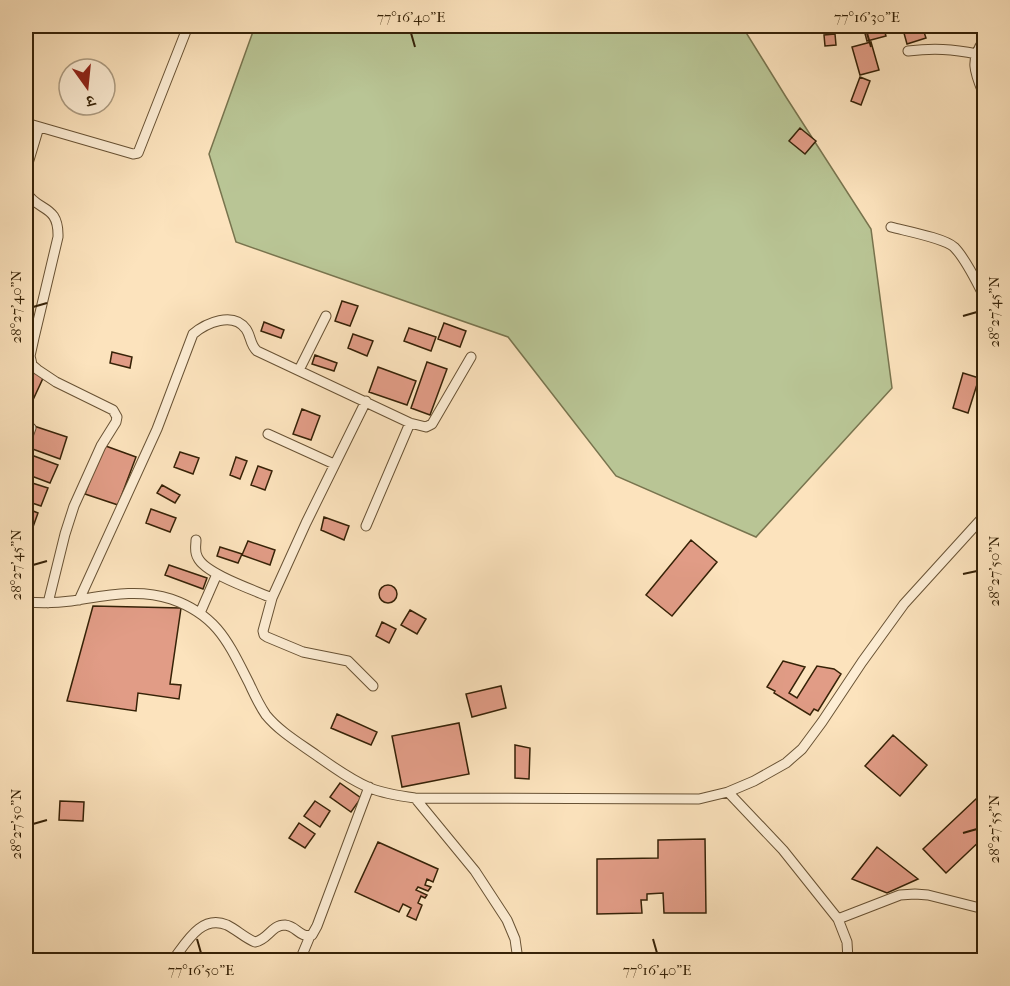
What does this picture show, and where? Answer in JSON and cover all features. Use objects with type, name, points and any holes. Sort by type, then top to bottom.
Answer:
[{"type":"street","points":[[26,123],[133,154],[138,153],[188,26]]},
{"type":"street","points":[[984,40],[974,60],[976,76],[984,96]]},
{"type":"street","points":[[908,51],[934,48],[977,54]]},
{"type":"street","points":[[26,170],[39,127]]},
{"type":"street","points":[[26,192],[29,198],[49,210],[54,216],[58,230],[30,356],[32,365],[56,382],[113,410],[117,417],[74,506],[48,603]]},
{"type":"street","points":[[891,227],[943,241],[953,246],[984,296]]},
{"type":"street","points":[[299,370],[326,316]]},
{"type":"street","points":[[79,600],[157,429],[193,334],[200,328],[226,319],[234,321],[247,330],[255,349],[410,423],[426,427],[432,424],[471,357]]},
{"type":"street","points":[[366,400],[272,598],[264,633],[267,637],[303,652],[348,661],[373,686]]},
{"type":"street","points":[[366,526],[410,423]]},
{"type":"street","points":[[26,424],[31,428],[26,442]]},
{"type":"street","points":[[268,434],[334,464]]},
{"type":"street","points":[[26,602],[48,603],[126,593],[168,598],[185,605],[212,622],[225,638],[258,702],[272,722],[338,770],[369,787],[397,796],[415,798],[699,799],[728,792],[771,773],[802,749],[904,604],[984,516]]},
{"type":"street","points":[[196,540],[196,556],[204,565],[217,574],[272,598]]},
{"type":"street","points":[[200,613],[217,574]]},
{"type":"street","points":[[300,960],[317,926],[369,787]]},
{"type":"street","points":[[728,792],[783,850],[838,920],[847,942],[848,960]]},
{"type":"street","points":[[415,798],[475,871],[507,920],[518,960]]},
{"type":"street","points":[[838,920],[900,895],[928,895],[984,909]]},
{"type":"street","points":[[173,960],[191,936],[212,922],[229,926],[255,942],[260,942],[274,928],[281,926],[290,926],[303,935],[310,936]]},
{"type":"green space","points":[[255,26],[742,26],[871,229],[892,388],[756,537],[616,476],[508,337],[236,242],[209,154]]},
{"type":"building","points":[[863,26],[883,26],[886,36],[867,41]]},
{"type":"building","points":[[902,26],[922,26],[926,38],[907,44]]},
{"type":"building","points":[[835,34],[836,45],[825,46],[824,35]]},
{"type":"building","points":[[871,42],[879,70],[860,75],[852,47]]},
{"type":"building","points":[[860,77],[870,81],[861,105],[851,101]]},
{"type":"building","points":[[800,128],[816,141],[805,154],[789,141]]},
{"type":"building","points":[[342,301],[358,306],[350,326],[335,321]]},
{"type":"building","points":[[264,322],[284,330],[281,338],[261,331]]},
{"type":"building","points":[[444,323],[466,331],[460,347],[438,339]]},
{"type":"building","points":[[409,328],[436,337],[431,351],[404,341]]},
{"type":"building","points":[[353,334],[373,341],[367,356],[348,348]]},
{"type":"building","points":[[112,352],[132,357],[130,368],[110,363]]},
{"type":"building","points":[[315,355],[337,363],[334,371],[312,364]]},
{"type":"building","points":[[427,362],[447,369],[430,415],[411,408]]},
{"type":"building","points":[[26,367],[44,376],[26,415]]},
{"type":"building","points":[[378,367],[416,381],[407,405],[369,392]]},
{"type":"building","points":[[963,373],[979,378],[968,413],[953,408]]},
{"type":"building","points":[[302,409],[320,416],[311,440],[293,434]]},
{"type":"building","points":[[34,426],[67,437],[60,459],[27,447]]},
{"type":"building","points":[[103,445],[136,457],[118,505],[85,494]]},
{"type":"building","points":[[180,452],[199,458],[193,474],[174,467]]},
{"type":"building","points":[[26,453],[58,465],[50,483],[26,474]]},
{"type":"building","points":[[236,457],[247,461],[240,479],[230,475]]},
{"type":"building","points":[[258,466],[272,471],[265,490],[251,485]]},
{"type":"building","points":[[26,481],[48,488],[41,506],[26,501]]},
{"type":"building","points":[[162,485],[180,495],[175,503],[157,493]]},
{"type":"building","points":[[26,508],[38,513],[29,538],[26,536]]},
{"type":"building","points":[[151,509],[176,518],[170,532],[146,523]]},
{"type":"building","points":[[324,517],[349,526],[344,540],[321,530]]},
{"type":"building","points":[[691,540],[717,562],[672,616],[646,595]]},
{"type":"building","points":[[248,541],[275,550],[270,565],[242,555]]},
{"type":"building","points":[[220,547],[242,554],[238,563],[217,556]]},
{"type":"building","points":[[169,565],[207,578],[203,589],[165,575]]},
{"type":"building","points":[[388,585],[394,588],[397,594],[394,600],[388,603],[382,600],[379,594],[382,588]]},
{"type":"building","points":[[93,606],[181,608],[170,684],[181,685],[179,699],[138,693],[136,711],[67,701]]},
{"type":"building","points":[[410,610],[426,619],[417,634],[401,625]]},
{"type":"building","points":[[382,622],[396,629],[389,643],[376,636]]},
{"type":"building","points":[[783,661],[805,667],[789,693],[797,698],[817,666],[834,669],[841,674],[818,711],[814,709],[810,715],[767,687]]},
{"type":"building","points":[[501,686],[506,708],[472,717],[466,694]]},
{"type":"building","points":[[337,714],[377,732],[371,745],[331,728]]},
{"type":"building","points":[[459,723],[469,774],[402,787],[392,736]]},
{"type":"building","points":[[893,735],[927,765],[900,796],[865,766]]},
{"type":"building","points":[[515,745],[530,748],[529,779],[515,778]]},
{"type":"building","points":[[340,783],[361,798],[351,812],[330,797]]},
{"type":"building","points":[[977,798],[984,806],[984,837],[946,873],[923,849]]},
{"type":"building","points":[[60,801],[84,802],[83,821],[59,820]]},
{"type":"building","points":[[315,801],[330,811],[320,827],[304,816]]},
{"type":"building","points":[[299,823],[315,834],[305,848],[289,838]]},
{"type":"building","points":[[705,839],[706,913],[664,913],[663,893],[647,894],[647,900],[641,900],[642,913],[597,914],[597,859],[658,858],[658,840]]},
{"type":"building","points":[[378,842],[438,869],[433,882],[427,879],[425,885],[431,887],[428,891],[418,887],[416,890],[427,895],[425,898],[421,896],[418,903],[422,905],[416,920],[407,916],[411,908],[403,904],[399,912],[355,892]]},
{"type":"building","points":[[877,847],[918,879],[887,893],[852,879]]}]
